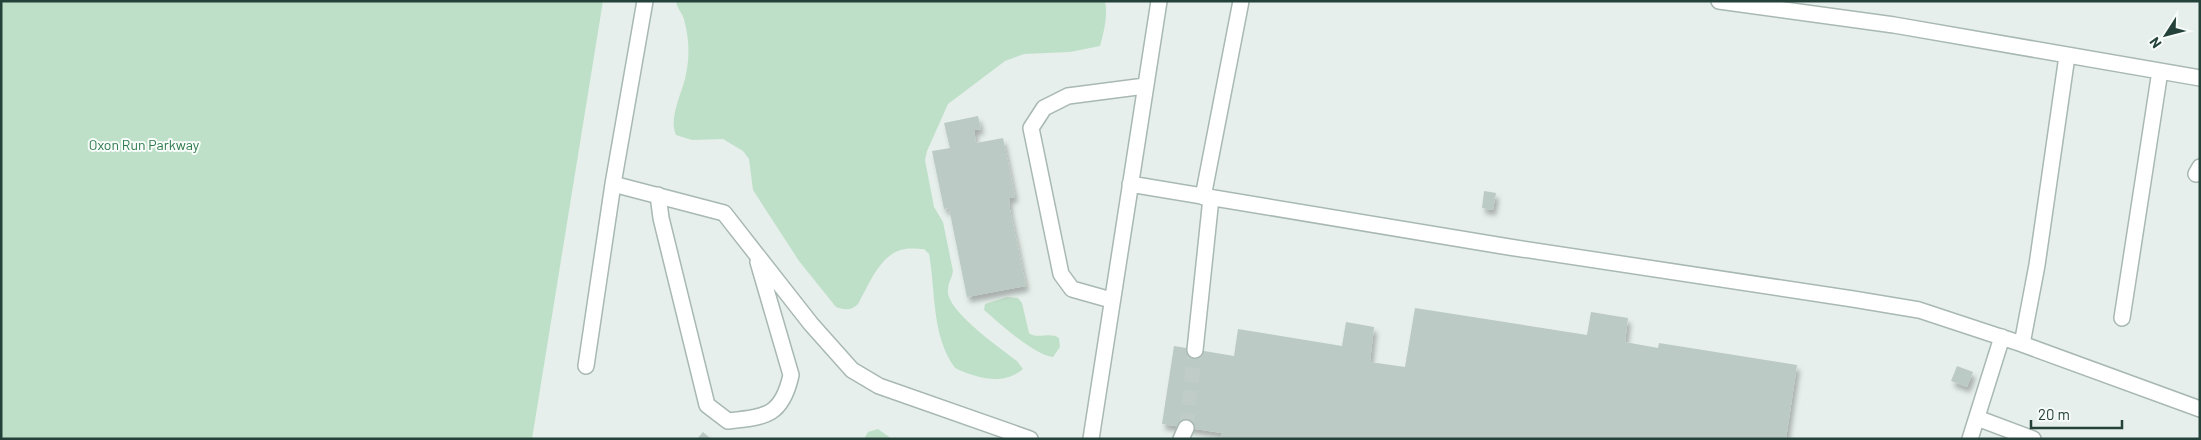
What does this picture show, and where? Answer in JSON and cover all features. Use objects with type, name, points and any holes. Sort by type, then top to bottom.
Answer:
[{"type":"lane","points":[[586,366],[645,1]]},
{"type":"lane","points":[[1091,439],[1111,300],[1159,1]]},
{"type":"lane","points":[[1195,350],[1207,197],[1241,1]]},
{"type":"lane","points":[[1719,1],[1894,25],[2200,78]]},
{"type":"lane","points":[[2022,344],[2038,265],[2067,56]]},
{"type":"lane","points":[[2122,318],[2160,71]]},
{"type":"lane","points":[[1111,300],[1072,289],[1061,274],[1031,128],[1044,108],[1068,96],[1145,86]]},
{"type":"lane","points":[[614,184],[724,213],[811,324],[852,370],[879,386],[1030,439]]},
{"type":"lane","points":[[1130,184],[1501,246],[1918,310],[2022,344],[2200,409]]},
{"type":"lane","points":[[658,195],[661,218],[707,406],[728,421],[760,417],[782,403],[787,393],[791,375],[756,253]]},
{"type":"lane","points":[[1970,439],[2002,337]]},
{"type":"lane","points":[[1977,418],[2032,439]]},
{"type":"green space","name":"Oxon Run Parkway","points":[[1,1],[603,1],[532,439],[1,439]]},
{"type":"green space","points":[[676,1],[1105,1],[1106,18],[1100,46],[1070,52],[1024,54],[1005,61],[948,104],[927,151],[925,160],[934,207],[943,222],[953,271],[948,287],[950,299],[965,318],[1017,361],[1023,369],[1007,377],[989,379],[955,368],[947,355],[938,327],[929,254],[924,249],[905,249],[896,252],[882,263],[876,271],[858,304],[848,309],[836,307],[799,261],[753,190],[749,159],[743,151],[723,139],[692,140],[676,135],[674,120],[686,74],[688,40],[684,19]]},
{"type":"green space","points":[[1007,297],[1018,298],[1022,303],[1029,333],[1036,336],[1052,335],[1059,338],[1060,347],[1053,357],[1045,355],[1027,345],[984,310],[985,304]]},
{"type":"green space","points":[[878,429],[892,439],[864,439],[868,432]]},
{"type":"building","points":[[978,116],[981,129],[974,130],[976,143],[1003,138],[1015,197],[1009,198],[1010,210],[1026,286],[967,297],[949,208],[944,209],[932,151],[950,148],[944,123]]},
{"type":"building","points":[[1484,191],[1496,193],[1493,210],[1482,208]]},
{"type":"building","points":[[1415,308],[1587,335],[1591,312],[1628,318],[1625,342],[1658,348],[1659,343],[1797,365],[1786,439],[1221,439],[1222,433],[1162,424],[1174,346],[1234,356],[1238,329],[1342,346],[1346,322],[1374,327],[1370,362],[1405,367]]},
{"type":"building","points":[[1957,366],[1973,372],[1967,387],[1951,381]]},
{"type":"building","points":[[703,432],[711,439],[697,439]]},
{"type":"tunnel","points":[[1186,428],[1195,350]]}]
